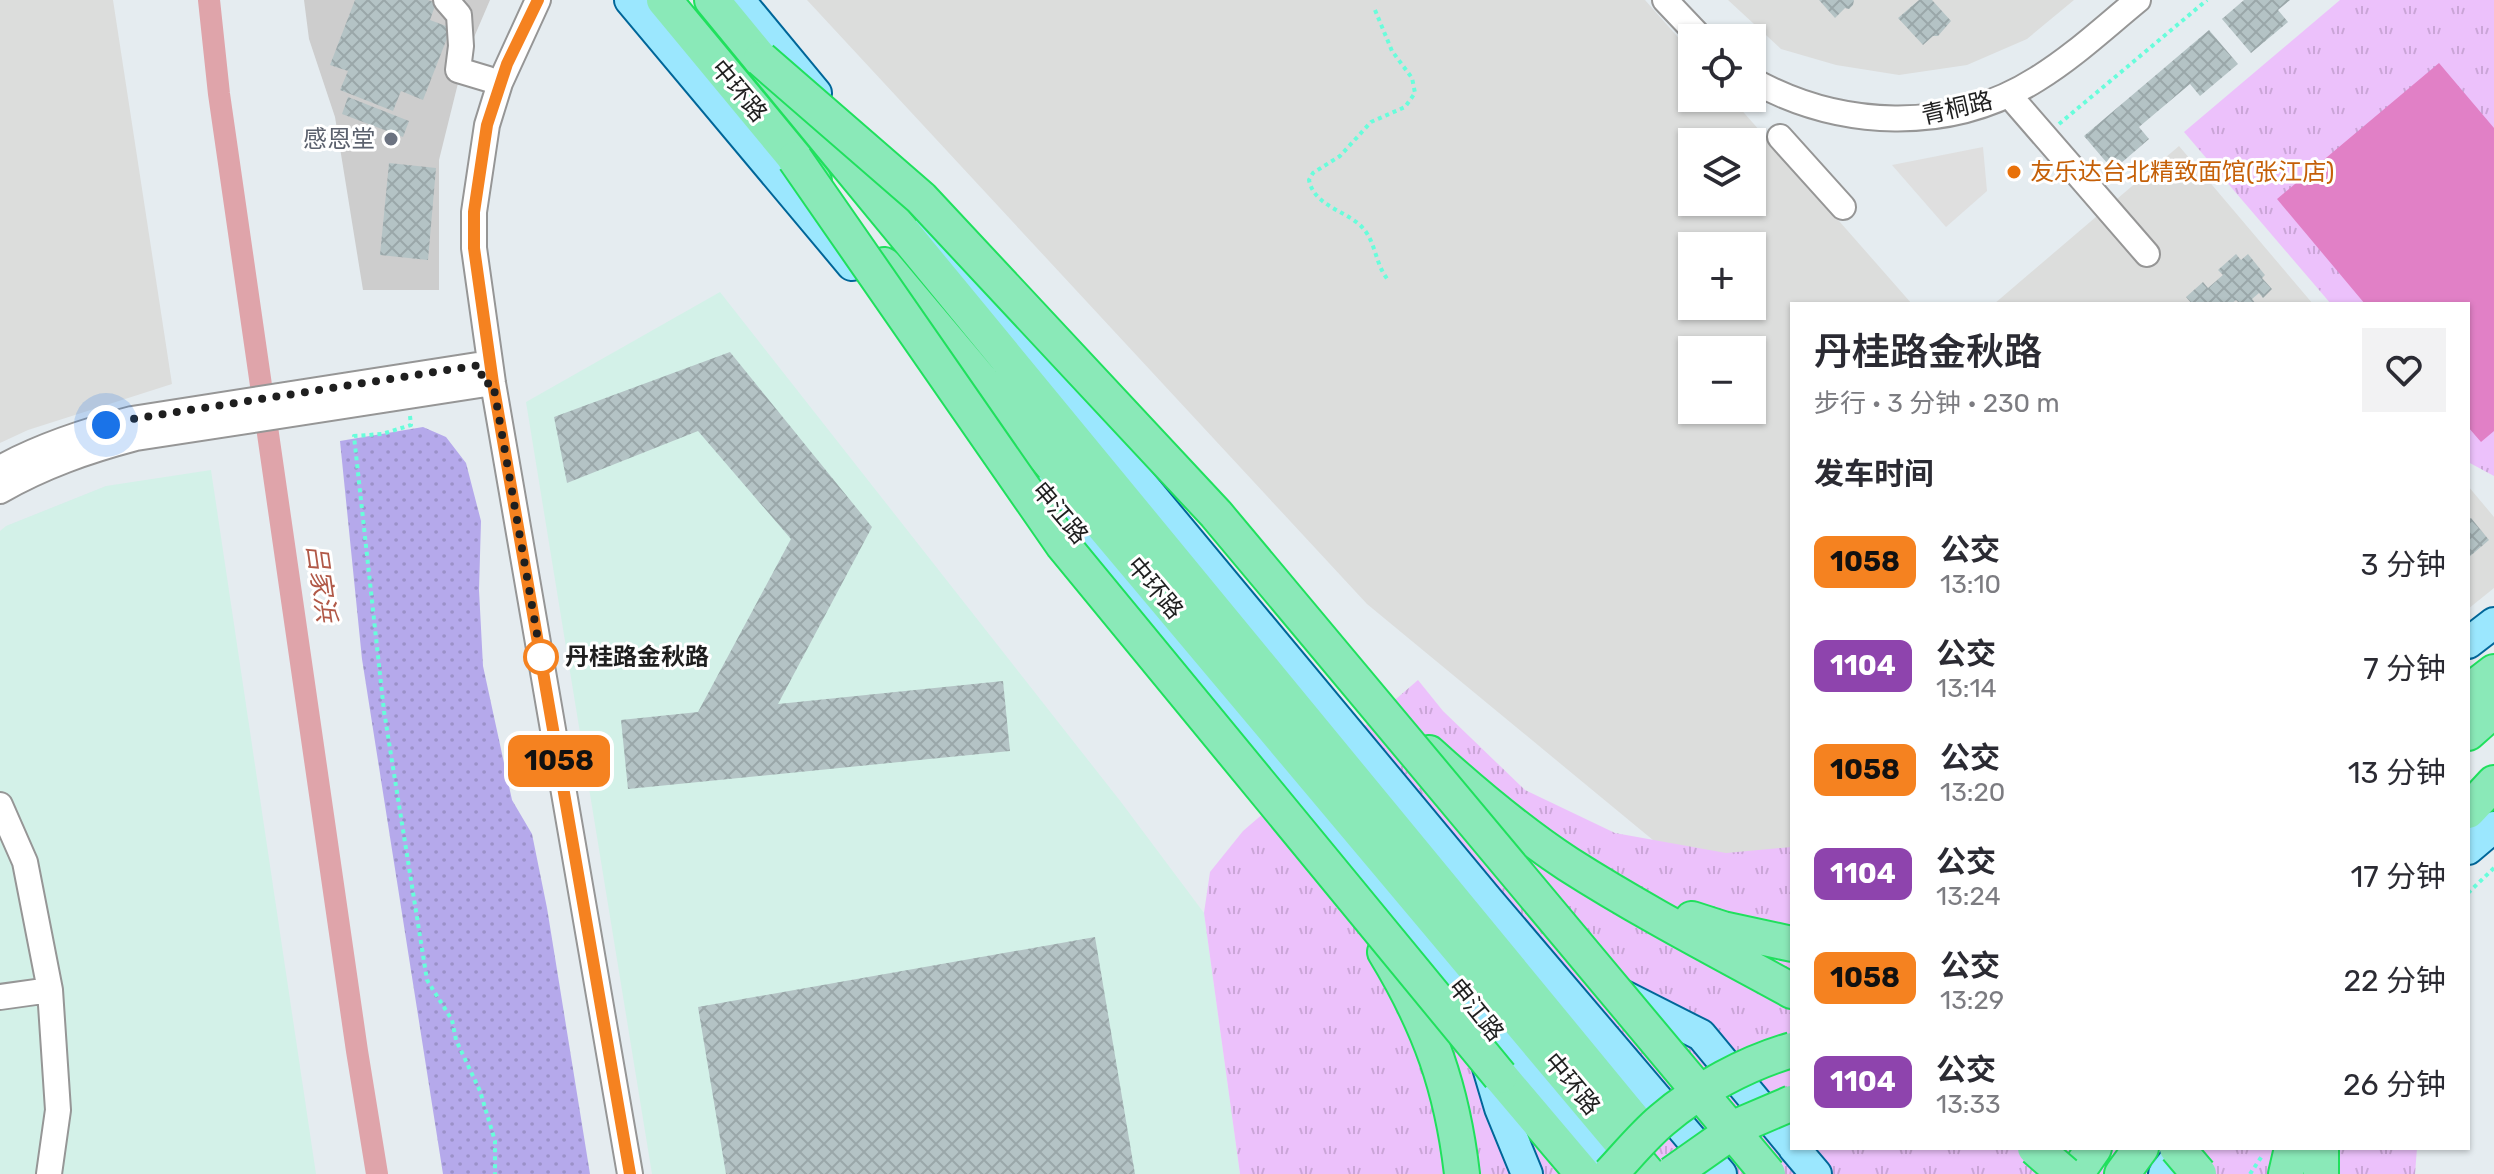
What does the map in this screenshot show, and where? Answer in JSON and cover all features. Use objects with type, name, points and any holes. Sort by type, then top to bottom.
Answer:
[{"type":"highway","name":"中环路","points":[[664,0],[1648,1174]]},
{"type":"highway","name":"中环路","points":[[712,0],[1675,1174]]},
{"type":"highway","points":[[761,59],[921,198],[1216,514],[1768,1174]]},
{"type":"highway","points":[[795,159],[1063,545],[1583,1174]]},
{"type":"highway","points":[[2470,690],[2494,672]]},
{"type":"highway","points":[[2470,731],[2494,710]]},
{"type":"highway","points":[[1382,711],[1451,773],[1565,862],[1618,895],[1790,990]]},
{"type":"highway","points":[[2470,778],[2494,757]]},
{"type":"highway","points":[[2470,809],[2494,783]]},
{"type":"highway","points":[[1618,895],[1723,929],[1790,944]]},
{"type":"highway","points":[[1351,897],[1406,986],[1438,1055],[1462,1174]]},
{"type":"highway","points":[[1612,1174],[1662,1120],[1716,1083],[1772,1055],[1790,1050]]},
{"type":"highway","points":[[1675,1174],[1743,1124],[1790,1104]]},
{"type":"highway","points":[[2037,1150],[2065,1174]]},
{"type":"highway","points":[[2076,1174],[2093,1150]]},
{"type":"highway","points":[[2122,1174],[2140,1150]]},
{"type":"highway","points":[[2179,1150],[2199,1174]]},
{"type":"highway","points":[[2286,1174],[2292,1150]]},
{"type":"highway","points":[[2321,1150],[2321,1174]]},
{"type":"main road","name":"申江路","points":[[630,0],[1612,1174]]},
{"type":"main road","points":[[739,0],[1488,900],[1721,1174]]},
{"type":"main road","points":[[2470,641],[2494,623]]},
{"type":"main road","points":[[2470,847],[2494,827]]},
{"type":"main road","points":[[1488,900],[1536,947],[1570,969],[1701,1035],[1790,1143]]},
{"type":"main road","points":[[1468,1002],[1500,1108],[1527,1174]]},
{"type":"main road","points":[[1796,1150],[1816,1174]]},
{"type":"main road","points":[[2055,1174],[2070,1150]]},
{"type":"main road","points":[[2164,1174],[2182,1150]]},
{"type":"street","points":[[446,0],[459,15],[461,46],[458,70],[488,79]]},
{"type":"street","points":[[524,0],[488,79],[475,122],[466,169],[463,212],[467,286],[487,374],[630,1174]]},
{"type":"street","points":[[538,0],[500,83],[487,125],[474,212],[474,248],[487,374],[619,1174]]},
{"type":"street","points":[[1665,0],[1688,24]]},
{"type":"street","name":"青桐路","points":[[1766,86],[1804,104],[1869,119],[1910,119],[1946,114],[2009,95],[2060,63],[2138,0]]},
{"type":"street","points":[[2009,95],[2147,254]]},
{"type":"street","points":[[1780,137],[1843,207]]},
{"type":"street","points":[[338,398],[408,397],[487,374]]},
{"type":"street","points":[[0,491],[34,472],[86,451],[186,421],[487,374]]},
{"type":"street","points":[[0,468],[80,432],[132,419],[186,421]]},
{"type":"street","points":[[0,805],[25,862],[50,990],[58,1110],[49,1174]]},
{"type":"street","points":[[0,997],[50,990]]},
{"type":"path","points":[[2044,135],[2207,0]]},
{"type":"path","points":[[1375,10],[1392,51],[1412,78],[1415,93],[1405,107],[1371,122],[1340,156],[1313,173],[1309,180],[1315,195],[1360,225],[1371,239],[1380,271],[1389,281]]},
{"type":"path","points":[[408,397],[411,425],[382,434],[354,436],[382,696],[427,980],[452,1020],[456,1040],[480,1091],[495,1141],[495,1174]]},
{"type":"path","points":[[2470,891],[2494,868]]},
{"type":"path","points":[[2250,1174],[2267,1150]]},
{"type":"shaded area","points":[[0,0],[113,0],[172,384],[28,430],[0,443]]},
{"type":"shaded area","name":"感恩堂","points":[[304,0],[490,0],[463,63],[439,160],[439,290],[363,290],[335,117],[309,39]]},
{"type":"shaded area","points":[[807,0],[1645,0],[1678,37],[1678,112],[1743,112],[1757,128],[1678,128],[1678,216],[1766,216],[1766,138],[1910,302],[1790,302],[1790,849],[1682,864],[1367,604]]},
{"type":"shaded area","points":[[1728,0],[2074,0],[2027,39],[1967,65],[1899,75],[1836,65],[1781,49],[1766,35],[1766,24],[1754,24]]},
{"type":"shaded area","points":[[2439,63],[2494,128],[2494,431],[2481,442],[2470,429],[2470,302],[2363,302],[2277,199]]},
{"type":"shaded area","points":[[2179,146],[2311,302],[1996,302]]},
{"type":"shaded area","points":[[1983,147],[1987,191],[1946,227],[1892,165]]},
{"type":"shaded area","points":[[720,292],[1121,802],[1204,913],[1240,1174],[652,1174],[526,402]]},
{"type":"shaded area","points":[[423,427],[446,437],[466,463],[481,521],[479,590],[483,666],[512,800],[532,834],[590,1174],[443,1174],[362,659],[340,441]]},
{"type":"shaded area","points":[[211,470],[316,1174],[0,1174],[0,531],[106,486]]},
{"type":"shaded area","points":[[2470,488],[2494,517],[2494,588],[2470,607]]},
{"type":"green space","points":[[2340,0],[2494,0],[2494,476],[2470,463],[2470,302],[2329,302],[2184,132]]},
{"type":"green space","points":[[1418,680],[1443,711],[1525,790],[1615,833],[1726,853],[1790,847],[1790,1150],[2417,1150],[2415,1174],[1240,1174],[1204,913],[1210,872],[1243,831]]},
{"type":"building","points":[[355,0],[428,0],[436,3],[430,20],[451,28],[423,100],[401,91],[393,111],[340,90],[348,71],[330,65]]},
{"type":"building","points":[[1819,0],[1854,0],[1849,9],[1845,8],[1835,18]]},
{"type":"building","points":[[1919,0],[1932,0],[1951,21],[1938,36],[1933,36],[1923,45],[1898,18]]},
{"type":"building","points":[[2244,0],[2290,0],[2278,10],[2288,22],[2251,53],[2222,19]]},
{"type":"building","points":[[2209,30],[2238,64],[2200,96],[2190,84],[2139,127],[2149,139],[2113,170],[2084,136]]},
{"type":"building","points":[[348,97],[409,121],[403,137],[342,114]]},
{"type":"building","points":[[389,163],[436,168],[428,260],[380,255]]},
{"type":"building","points":[[2236,254],[2241,260],[2248,254],[2272,289],[2263,298],[2259,293],[2252,299],[2254,302],[2190,302],[2186,297],[2203,282],[2208,288],[2223,275],[2218,270]]},
{"type":"building","points":[[730,352],[872,527],[778,704],[1003,681],[1010,751],[628,789],[621,720],[698,712],[791,539],[698,431],[567,483],[554,417]]},
{"type":"building","points":[[2470,519],[2489,540],[2470,556]]},
{"type":"building","points":[[1095,937],[1135,1174],[726,1174],[698,1007]]},
{"type":"waterway","name":"吕家浜","points":[[209,0],[219,94],[377,1174]]},
{"type":"bus line","name":"1058","points":[[538,0],[507,64],[487,125],[474,212],[474,248],[493,383],[630,1174]]},
{"type":"place","name":"感恩堂","points":[[391,139]]},
{"type":"place","name":"友乐达台北精致面馆(张江店)","points":[[2014,172]]},
{"type":"place","name":"丹桂路金秋路","points":[[541,657]]},
{"type":"route","points":[[106,425],[480,365],[483,384],[493,383],[541,657]]}]
